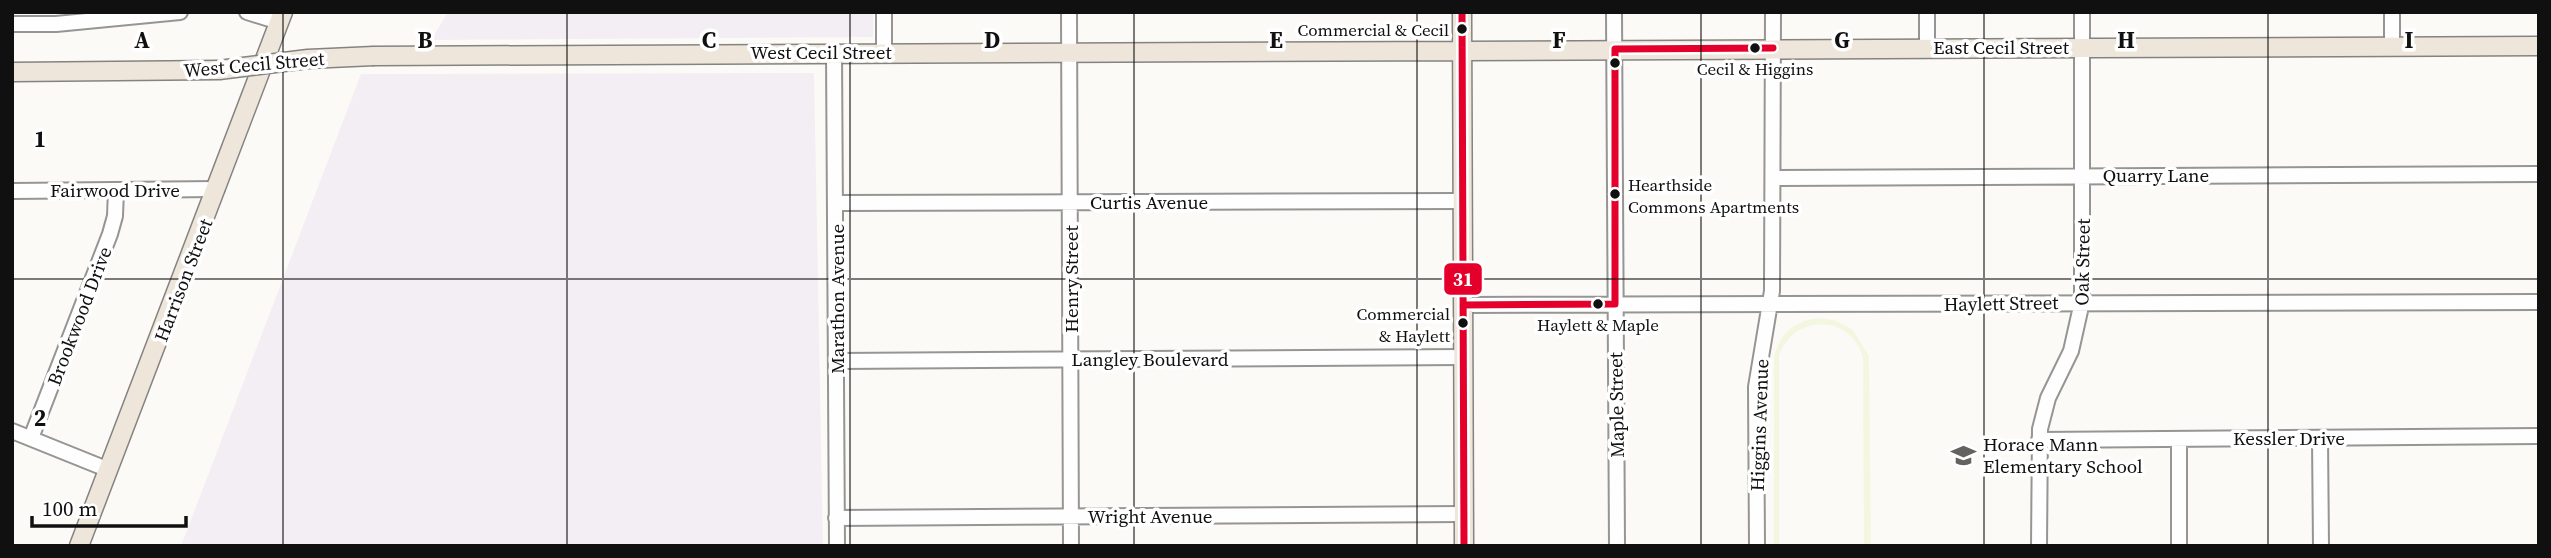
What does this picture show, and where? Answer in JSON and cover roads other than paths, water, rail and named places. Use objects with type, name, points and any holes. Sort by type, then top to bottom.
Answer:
[{"type":"main road","points":[[1462,12],[1464,546]]},
{"type":"main road","name":"Harrison Street","points":[[79,546],[281,17]]},
{"type":"main road","name":"East Cecil Street","points":[[1463,50],[2539,46]]},
{"type":"main road","name":"West Cecil Street","points":[[12,72],[219,70],[308,59],[374,56],[1463,50]]},
{"type":"street","points":[[12,24],[56,24],[180,12]]},
{"type":"street","points":[[247,12],[281,17]]},
{"type":"street","points":[[884,12],[884,52]]},
{"type":"street","name":"Henry Street","points":[[1069,12],[1072,546]]},
{"type":"street","name":"Maple Street","points":[[1614,12],[1617,546]]},
{"type":"street","name":"Higgins Avenue","points":[[1757,546],[1756,387],[1771,304],[1773,12]]},
{"type":"street","points":[[1927,12],[1927,47]]},
{"type":"street","name":"Oak Street","points":[[2039,546],[2039,440],[2048,398],[2071,351],[2082,302],[2082,12]]},
{"type":"street","points":[[2392,12],[2392,45]]},
{"type":"street","name":"Marathon Avenue","points":[[834,52],[838,361],[837,546]]},
{"type":"street","name":"Quarry Lane","points":[[1773,178],[2539,174]]},
{"type":"street","name":"Brookwood Drive","points":[[31,438],[110,234],[116,190]]},
{"type":"street","name":"Fairwood Drive","points":[[12,191],[217,190]]},
{"type":"street","name":"Curtis Avenue","points":[[836,203],[1462,201]]},
{"type":"street","name":"Haylett Street","points":[[1463,305],[2539,302]]},
{"type":"street","name":"Langley Boulevard","points":[[838,361],[1463,357]]},
{"type":"street","points":[[12,431],[109,470]]},
{"type":"street","name":"Kessler Drive","points":[[2039,440],[2539,436]]},
{"type":"street","points":[[2320,438],[2321,546]]},
{"type":"street","points":[[2179,439],[2179,546]]},
{"type":"street","name":"Wright Avenue","points":[[836,518],[1464,514]]},
{"type":"place","name":"Commercial & Cecil","points":[[1462,29]]},
{"type":"place","name":"Cecil & Higgins","points":[[1755,48]]},
{"type":"place","name":"Hearthside Commons Apartments","points":[[1615,194]]},
{"type":"place","name":"Haylett & Maple","points":[[1598,304]]},
{"type":"place","name":"Commercial & Haylett","points":[[1463,323]]},
{"type":"place","name":"Horace Mann Elementary School","points":[[1963,455]]}]
